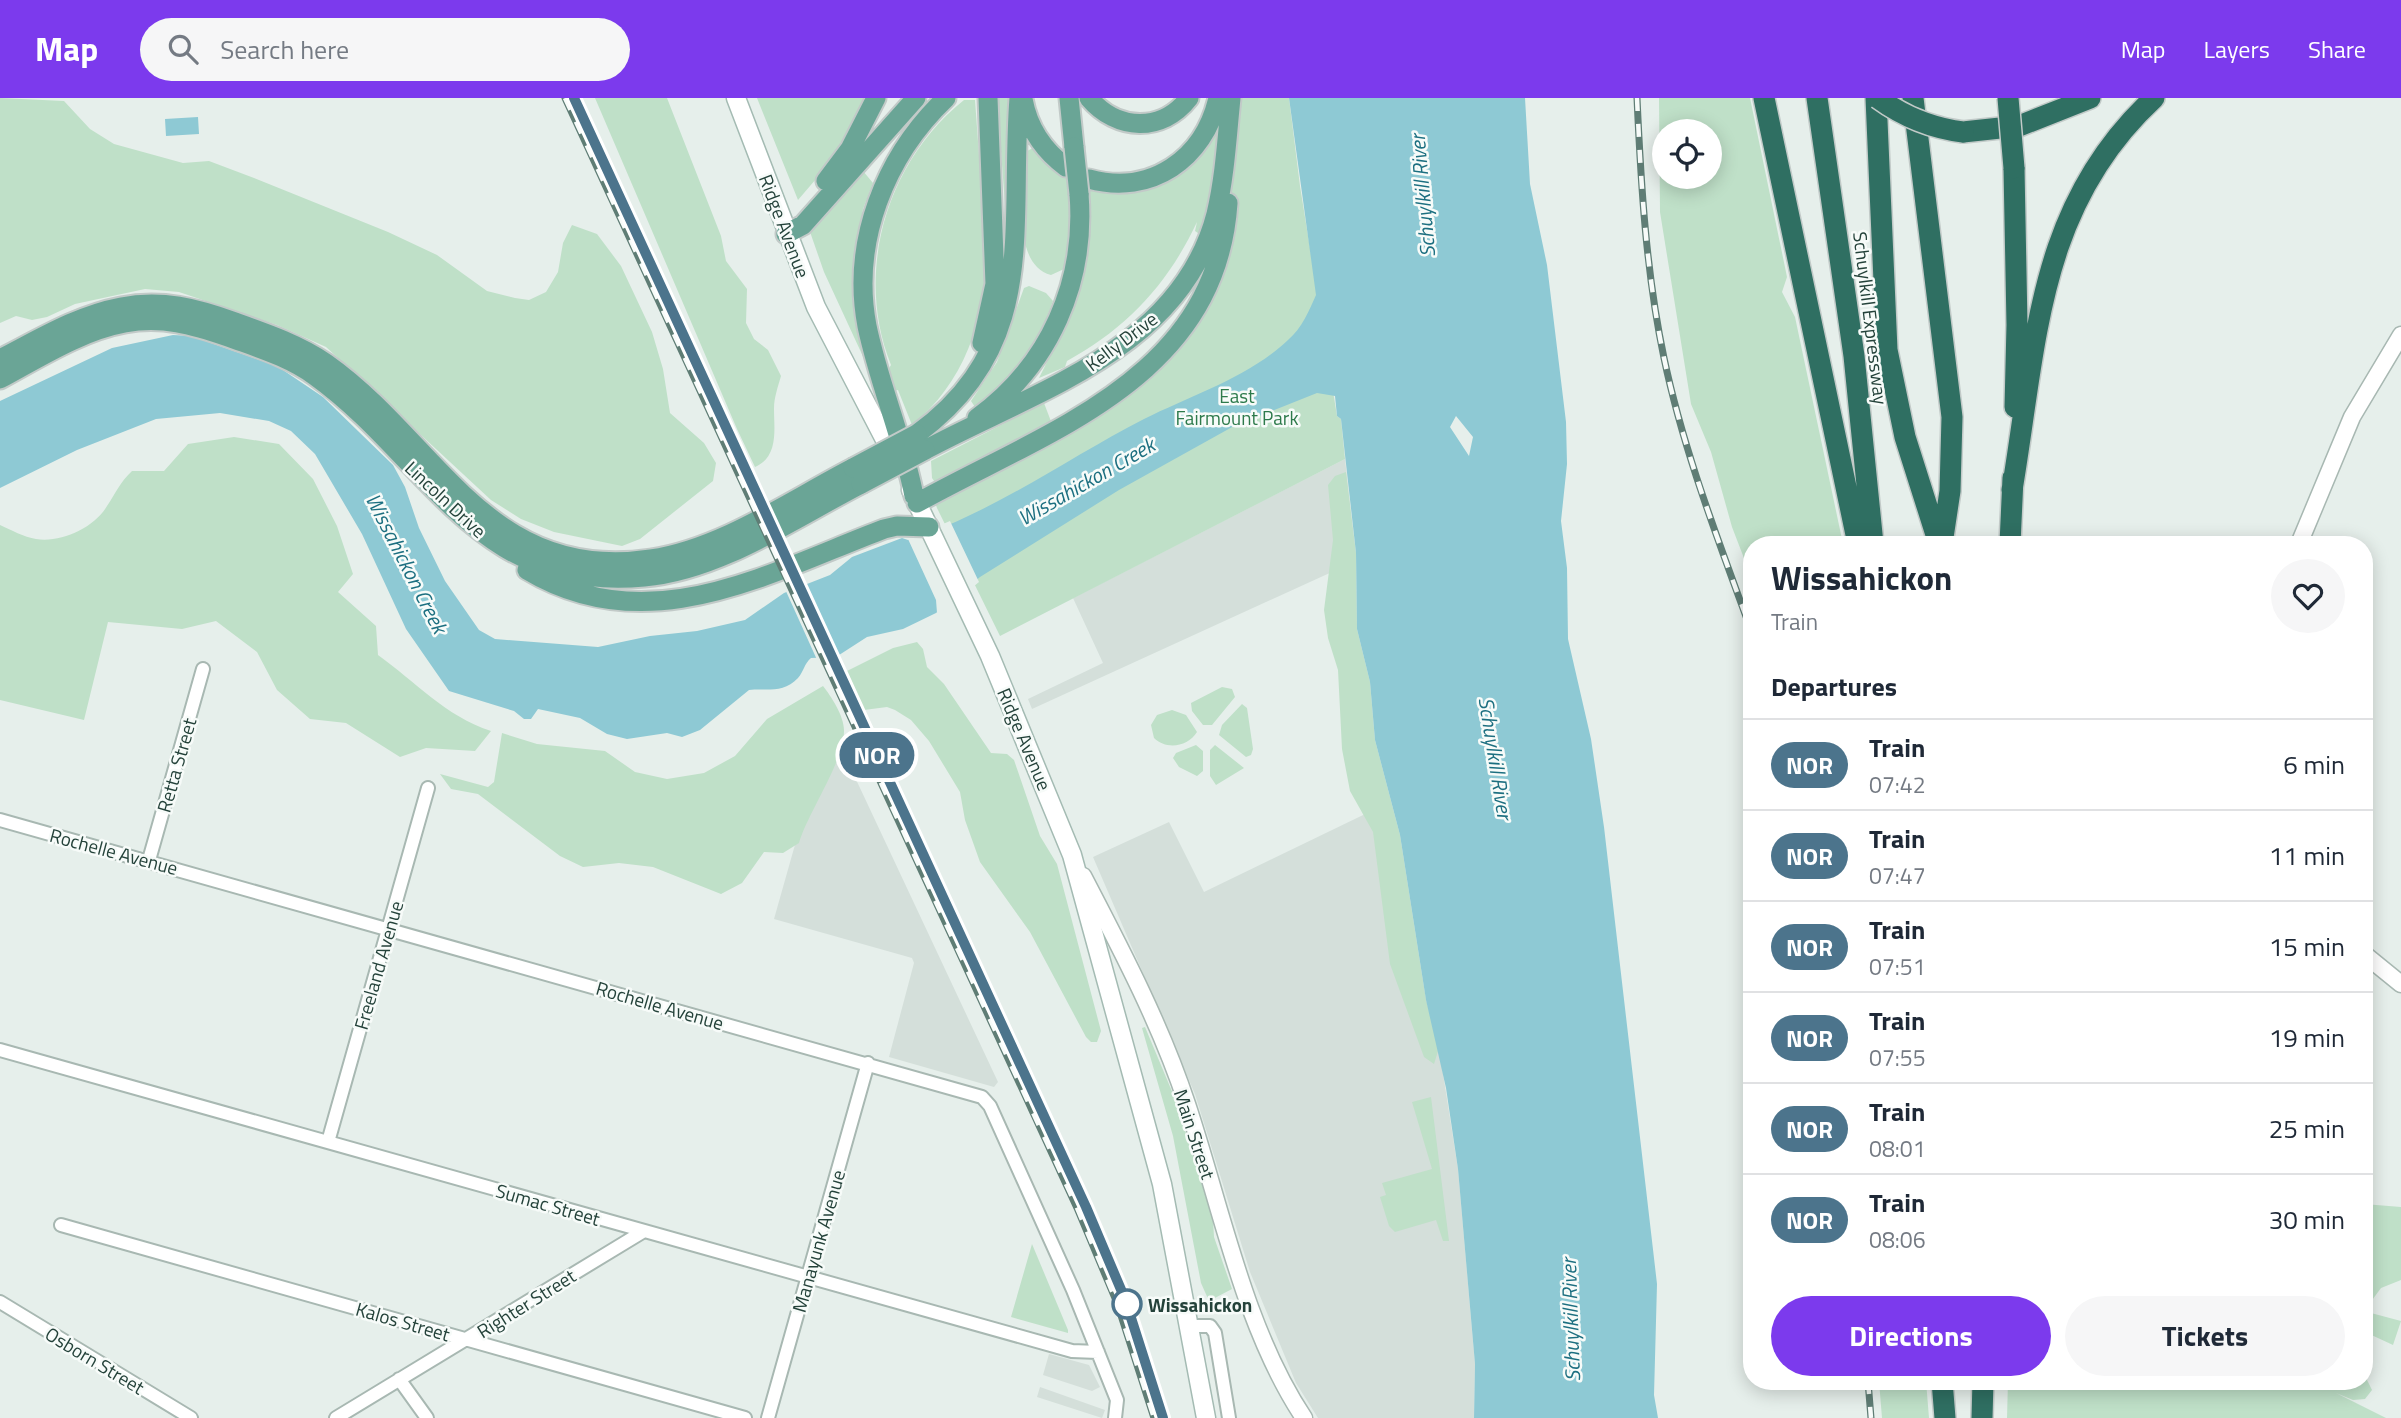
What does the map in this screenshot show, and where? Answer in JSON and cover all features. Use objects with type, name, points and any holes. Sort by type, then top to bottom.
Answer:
[{"type":"highway","points":[[1764,98],[1856,536]]},
{"type":"highway","name":"Schuylkill Expressway","points":[[1817,98],[1854,356],[1872,536]]},
{"type":"highway","points":[[1877,98],[1910,118],[1945,130],[1963,132],[2019,126],[2090,98]]},
{"type":"highway","points":[[1877,98],[1887,350],[1905,437],[1937,536]]},
{"type":"highway","points":[[1913,98],[1952,417],[1951,479],[1938,536]]},
{"type":"highway","points":[[2008,98],[2014,168],[2017,325],[2010,536]]},
{"type":"highway","points":[[2012,490],[2044,298],[2059,239],[2080,190],[2101,156],[2122,129],[2154,98]]},
{"type":"highway","points":[[1943,1390],[1945,1418]]},
{"type":"highway","points":[[1982,1418],[1983,1390]]},
{"type":"main road","name":"Ridge Avenue","points":[[736,98],[786,234],[830,338],[916,500],[964,601],[1044,782],[1072,855],[1157,1161],[1206,1418]]},
{"type":"main road","points":[[786,234],[798,213],[841,164],[876,98]]},
{"type":"main road","points":[[786,234],[803,225],[916,98]]},
{"type":"main road","points":[[946,98],[912,136],[888,179],[871,221],[863,268],[869,332],[916,500],[1102,404],[1131,384],[1159,358],[1195,312],[1216,263],[1228,204],[1225,160]]},
{"type":"main road","points":[[944,411],[980,349],[993,307],[996,260],[988,98]]},
{"type":"main road","points":[[944,411],[986,362],[1007,308],[1013,270],[1021,98]]},
{"type":"main road","points":[[1021,98],[1034,132],[1066,167]]},
{"type":"main road","points":[[950,437],[1014,386],[1051,336],[1068,296],[1078,258],[1084,186],[1074,147],[1069,98]]},
{"type":"main road","points":[[1089,98],[1109,117],[1133,125],[1167,118],[1189,98]]},
{"type":"main road","points":[[1084,186],[1127,184],[1156,178],[1170,170],[1183,161],[1203,138],[1219,98]]},
{"type":"main road","name":"Kelly Drive","points":[[950,437],[999,415],[1091,366],[1128,341],[1161,312],[1188,275],[1208,236],[1225,160],[1231,98]]},
{"type":"main road","name":"Lincoln Drive","points":[[0,359],[69,324],[120,307],[172,304],[208,312],[291,343],[327,363],[359,391],[466,499],[503,529],[549,550],[597,560],[650,560],[703,546],[857,476]]},
{"type":"main road","name":"Lincoln Drive","points":[[0,379],[74,341],[123,323],[169,320],[201,328],[270,352],[313,375],[352,408],[462,519],[494,542],[527,559],[580,575],[622,579],[665,575],[720,557],[857,476],[921,442],[950,437]]},
{"type":"main road","name":"Lincoln Drive","points":[[921,442],[944,411]]},
{"type":"main road","points":[[494,542],[527,570],[556,584],[608,600],[653,604],[710,594],[884,529],[897,526],[929,527]]},
{"type":"street","points":[[2302,536],[2352,417],[2401,335]]},
{"type":"street","name":"Retta Street","points":[[149,860],[203,669]]},
{"type":"street","name":"Freeland Avenue","points":[[328,1142],[428,788]]},
{"type":"street","name":"Rochelle Avenue","points":[[0,820],[868,1063],[970,1093],[987,1102],[1061,1262],[1098,1352],[1117,1400],[1115,1418]]},
{"type":"street","name":"Main Street","points":[[1072,855],[1137,982],[1182,1090],[1245,1288],[1280,1378],[1304,1418]]},
{"type":"street","points":[[2373,961],[2401,984]]},
{"type":"street","name":"Sumac Street","points":[[0,1050],[1072,1351],[1098,1352]]},
{"type":"street","name":"Manayunk Avenue","points":[[768,1418],[868,1063]]},
{"type":"street","name":"Kalos Street","points":[[61,1225],[745,1418]]},
{"type":"street","name":"Righter Street","points":[[336,1418],[644,1231]]},
{"type":"street","name":"Osborn Street","points":[[0,1302],[191,1418]]},
{"type":"street","points":[[1189,1326],[1210,1326],[1215,1333],[1230,1418]]},
{"type":"street","points":[[400,1379],[427,1418]]},
{"type":"shaded area","points":[[1345,459],[1356,561],[1032,709],[1028,699],[1103,663],[1073,598]]},
{"type":"shaded area","points":[[837,739],[998,1082],[994,1087],[889,1057],[914,963],[912,958],[774,919],[815,774]]},
{"type":"shaded area","points":[[1390,802],[1426,1000],[1439,1048],[1458,1169],[1475,1364],[1474,1418],[1318,1418],[1296,1383],[1250,1272],[1195,1094],[1093,857],[1169,822],[1204,892]]},
{"type":"shaded area","points":[[1049,1354],[1089,1365],[1100,1387],[1092,1391],[1043,1375]]},
{"type":"shaded area","points":[[1040,1387],[1105,1410],[1102,1418],[1037,1397]]},
{"type":"green space","points":[[0,98],[64,101],[90,129],[114,144],[183,163],[209,161],[254,178],[388,232],[437,255],[487,291],[515,298],[529,300],[546,292],[558,272],[563,243],[572,225],[597,234],[621,266],[652,332],[663,369],[670,413],[704,443],[716,463],[713,481],[640,539],[622,546],[554,532],[521,519],[491,500],[326,347],[277,325],[179,292],[145,289],[75,304],[47,317],[32,320],[16,316],[0,323]]},
{"type":"green space","points":[[595,98],[667,98],[721,236],[726,261],[747,289],[746,323],[754,339],[768,350],[781,376],[775,400],[772,450],[763,462],[755,467],[737,429]]},
{"type":"green space","points":[[757,98],[866,98],[828,165],[798,200]]},
{"type":"green space","points":[[997,98],[1011,98],[1007,231]]},
{"type":"green space","name":"East Fairmount Park","points":[[1210,98],[1289,98],[1300,186],[1337,416],[1341,419],[1345,459],[1000,636],[937,508],[930,489],[937,485],[932,478],[931,461],[1044,403],[1052,424],[1137,369],[1185,314],[1214,244],[1195,231],[1197,222],[1159,285],[1127,319],[1067,361],[1065,367],[1039,378],[1077,292],[1088,246],[1089,198],[1069,189],[1071,236],[1064,269],[1051,275],[1038,268],[1030,257],[1022,225],[1023,159],[1027,151],[1035,147],[1053,167],[1075,181],[1181,172],[1199,157],[1217,131],[1219,124]]},
{"type":"green space","points":[[1659,98],[1750,98],[1787,277],[1782,292],[1795,317],[1841,536],[1743,536],[1743,556],[1711,452],[1691,404],[1660,212],[1660,189],[1722,189],[1722,119],[1659,119]]},
{"type":"green space","points":[[964,100],[975,100],[986,252],[982,301],[977,324],[959,369],[946,390],[912,425],[898,390],[892,391],[888,370],[891,365],[880,330],[876,294],[877,257],[884,221],[897,187],[914,155],[937,125]]},
{"type":"green space","points":[[863,171],[873,183],[863,209],[855,262],[872,376],[824,272],[809,229]]},
{"type":"green space","points":[[1029,286],[1046,293],[1053,301],[1047,317],[1012,373],[975,407],[971,401],[997,362],[1024,288]]},
{"type":"green space","points":[[234,437],[279,444],[313,479],[337,526],[353,574],[338,592],[376,626],[378,655],[459,717],[491,731],[475,751],[426,748],[400,757],[346,723],[310,719],[277,690],[257,652],[216,621],[182,629],[108,622],[84,720],[0,700],[0,525],[36,539],[66,536],[94,521],[132,471],[164,471],[188,444]]},
{"type":"green space","points":[[1346,472],[1356,553],[1357,629],[1370,682],[1375,740],[1400,835],[1426,1000],[1439,1048],[1434,1064],[1424,1057],[1390,964],[1373,832],[1350,791],[1342,749],[1338,670],[1328,638],[1324,610],[1333,540],[1328,485],[1335,476]]},
{"type":"green space","points":[[917,642],[923,649],[927,667],[944,684],[991,753],[1007,754],[1014,760],[1040,836],[1057,864],[1101,1031],[1097,1042],[1091,1042],[1086,1037],[1030,932],[980,862],[965,820],[960,792],[929,741],[911,720],[895,710],[887,707],[864,710],[847,671],[893,648]]},
{"type":"green space","points":[[823,686],[842,719],[843,742],[833,771],[799,843],[783,853],[764,852],[742,883],[721,894],[653,867],[619,863],[583,867],[560,856],[478,794],[451,789],[440,774],[488,787],[494,782],[502,733],[537,744],[605,751],[635,772],[667,779],[704,773],[735,756],[767,719]]},
{"type":"green space","points":[[1222,687],[1232,689],[1235,697],[1212,725],[1203,725],[1192,711],[1191,703]]},
{"type":"green space","points":[[1242,704],[1247,708],[1253,749],[1251,755],[1246,757],[1219,735],[1222,725]]},
{"type":"green space","points":[[1172,710],[1186,715],[1197,732],[1183,744],[1165,744],[1154,738],[1151,725],[1157,715]]},
{"type":"green space","points":[[1196,745],[1203,751],[1203,771],[1197,776],[1179,767],[1173,758],[1176,753]]},
{"type":"green space","points":[[1215,745],[1244,768],[1216,785],[1210,776],[1210,750]]},
{"type":"green space","points":[[1145,1027],[1176,1101],[1213,1220],[1214,1237],[1232,1289],[1209,1301],[1201,1283],[1173,1136],[1142,1028]]},
{"type":"green space","points":[[1431,1097],[1449,1241],[1443,1241],[1436,1220],[1395,1232],[1389,1226],[1380,1197],[1386,1195],[1382,1183],[1432,1169],[1412,1102]]},
{"type":"green space","points":[[2373,1205],[2401,1207],[2401,1280],[2381,1288],[2373,1299]]},
{"type":"green space","points":[[1032,1244],[1068,1330],[1068,1333],[1011,1317]]},
{"type":"green space","points":[[2373,1314],[2401,1321],[2393,1345],[2373,1336]]},
{"type":"green space","points":[[1880,1390],[1927,1390],[1929,1418],[1882,1418]]},
{"type":"green space","points":[[2008,1390],[2372,1390],[2365,1399],[2353,1400],[2336,1393],[2386,1418],[2007,1418]]},
{"type":"water","points":[[1289,98],[1525,98],[1530,184],[1547,265],[1566,422],[1567,464],[1561,521],[1567,568],[1568,639],[1591,739],[1604,827],[1657,1284],[1654,1395],[1658,1418],[1474,1418],[1475,1364],[1458,1169],[1446,1088],[1426,1000],[1400,835],[1375,740],[1370,682],[1357,629],[1356,553],[1341,419],[1337,416],[1335,396],[1317,393],[1234,426],[1119,490],[980,577],[936,613],[903,629],[867,637],[836,657],[811,658],[792,683],[775,689],[749,690],[700,730],[682,737],[667,733],[627,739],[607,734],[580,718],[538,709],[531,719],[524,719],[514,711],[449,691],[406,629],[362,534],[315,454],[291,431],[269,421],[220,413],[156,419],[77,450],[0,488],[0,401],[112,348],[173,335],[191,336],[277,366],[323,397],[393,465],[445,581],[479,630],[495,639],[598,647],[650,636],[697,631],[745,620],[784,593],[830,575],[852,557],[902,538],[908,540],[939,529],[970,515],[1144,419],[1256,365],[1293,335],[1305,319],[1316,295]],"holes":[[[1456,416],[1473,437],[1469,456],[1450,427]]]},
{"type":"water","points":[[198,117],[199,134],[166,136],[165,119]]},
{"type":"pier","points":[[950,521],[979,582],[948,608],[937,613],[936,600],[908,539]]},
{"type":"pier","points":[[804,583],[838,660],[818,662],[785,589]]},
{"type":"railway","points":[[565,98],[1077,1208],[1117,1303],[1154,1418]]},
{"type":"railway","points":[[1637,98],[1649,261],[1664,358],[1692,463],[1743,608]]},
{"type":"railway","points":[[1869,1390],[1871,1418]]},
{"type":"train","name":"NOR","points":[[574,98],[1086,1207],[1125,1299],[1150,1369],[1163,1418]]},
{"type":"place","name":"Wissahickon","points":[[1127,1304]]},
{"type":"water label","name":"Schuylkill River","points":[[1422,196]]},
{"type":"water label","name":"Wissahickon Creek","points":[[1086,481]]},
{"type":"water label","name":"Wissahickon Creek","points":[[407,563]]},
{"type":"water label","name":"Schuylkill River","points":[[1496,758]]},
{"type":"water label","name":"Schuylkill River","points":[[1570,1320]]}]
